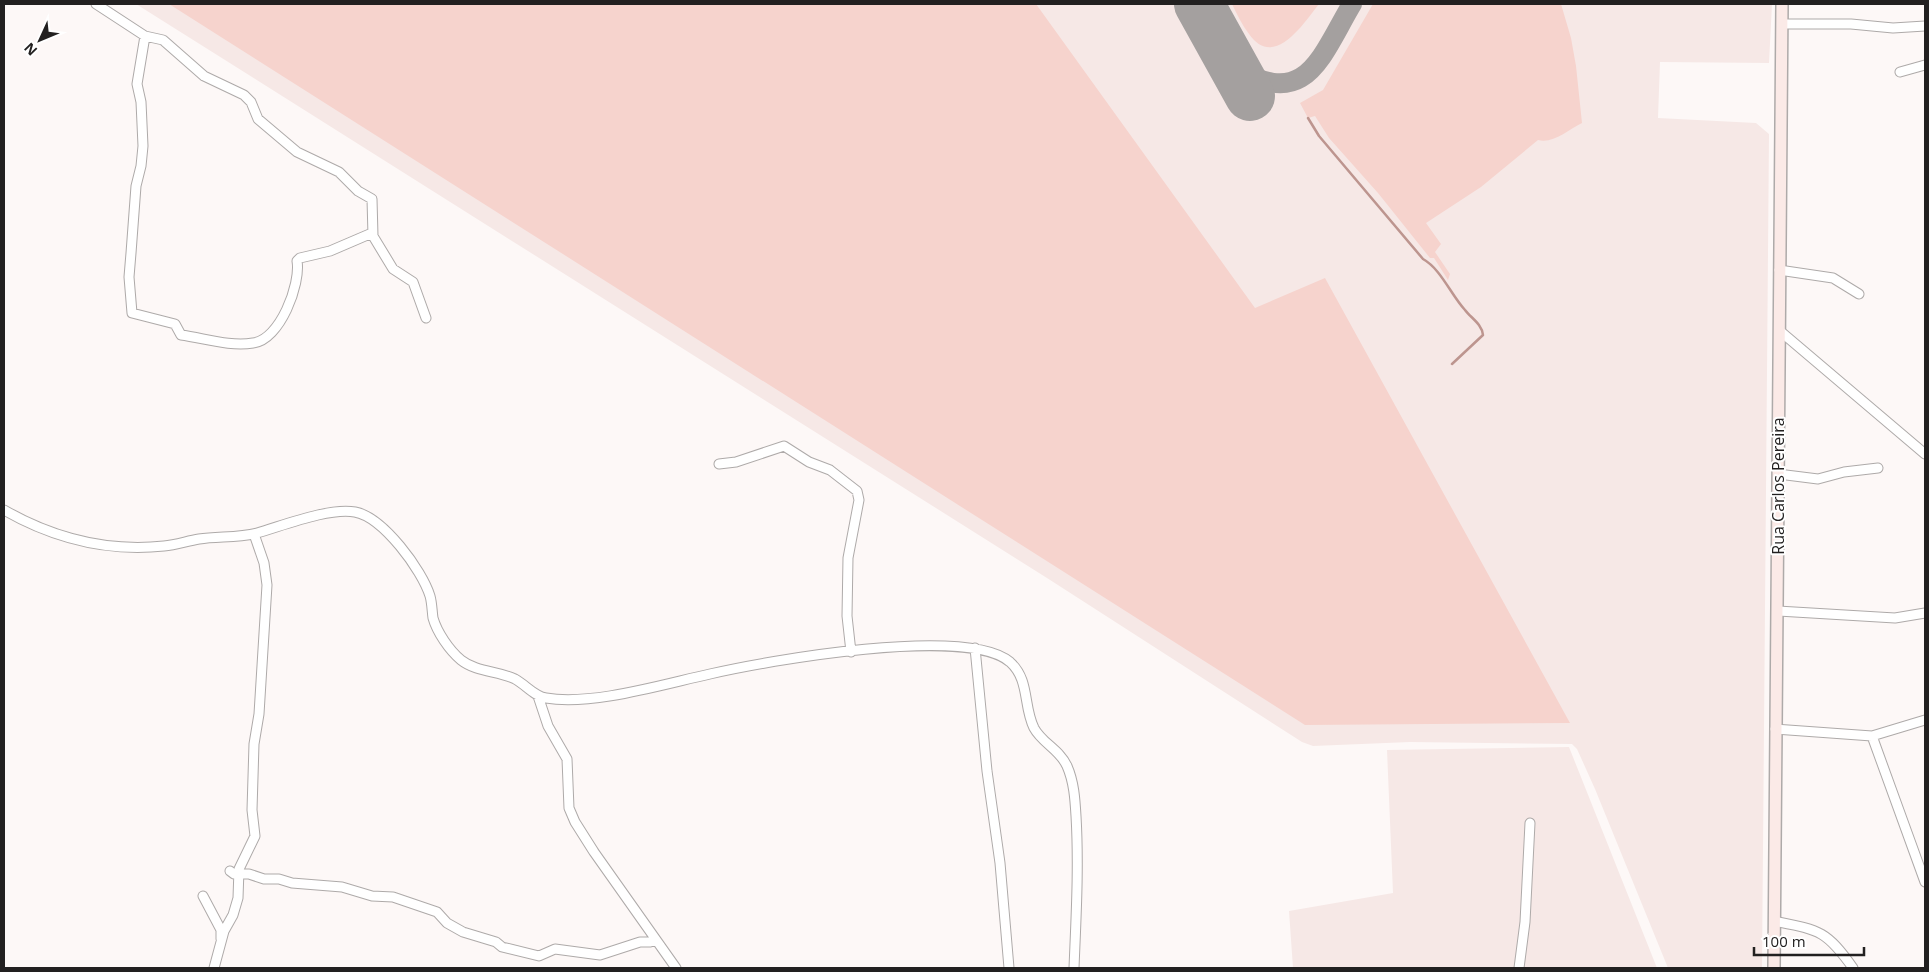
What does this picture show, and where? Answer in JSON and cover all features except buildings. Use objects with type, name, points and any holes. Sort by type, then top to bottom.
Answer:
[{"type":"main road","name":"Rua Carlos Pereira","points":[[1774,968],[1782,4]]},
{"type":"street","points":[[96,4],[145,36],[163,40],[204,76],[244,95],[251,102],[258,119],[297,152],[339,172],[358,191],[372,199],[372,233],[381,253],[393,269],[413,282],[426,318]]},
{"type":"street","points":[[1782,24],[1851,24],[1893,28],[1925,26]]},
{"type":"street","points":[[145,36],[137,84],[141,102],[142,146],[141,166],[136,186],[129,277],[132,313],[176,324],[181,335],[222,342],[256,343],[268,334],[287,311],[300,258],[330,251],[372,233]]},
{"type":"street","points":[[1900,72],[1925,65]]},
{"type":"street","points":[[1779,270],[1833,278],[1860,294]]},
{"type":"street","points":[[1780,331],[1925,454]]},
{"type":"street","points":[[719,464],[736,462],[784,446],[809,462],[830,470],[857,491],[859,500],[848,558],[847,616],[851,652]]},
{"type":"street","points":[[1778,474],[1818,479],[1844,472],[1878,468]]},
{"type":"street","points":[[4,510],[50,534],[74,540],[132,548],[167,546],[200,538],[254,534],[274,526],[343,511],[367,516],[387,531],[400,550],[412,561],[430,596],[434,621],[447,644],[462,661],[484,671],[512,678],[538,696],[571,699],[631,692],[714,673],[880,648],[948,646],[975,648],[1007,659],[1016,668],[1026,692],[1032,723],[1036,732],[1058,752],[1069,769],[1074,790],[1078,842],[1074,968]]},
{"type":"street","points":[[214,968],[238,898],[234,873],[255,836],[252,810],[254,744],[259,714],[267,585],[264,563],[254,534]]},
{"type":"street","points":[[1777,611],[1895,618],[1925,613]]},
{"type":"street","points":[[975,648],[987,771],[1000,863],[1009,968]]},
{"type":"street","points":[[538,696],[548,726],[567,758],[569,808],[575,822],[676,968]]},
{"type":"street","points":[[1775,729],[1872,736],[1925,720]]},
{"type":"street","points":[[1872,736],[1925,882]]},
{"type":"street","points":[[1519,968],[1525,922],[1530,823]]},
{"type":"street","points":[[234,873],[249,874],[264,879],[279,879],[292,884],[342,887],[372,896],[393,897],[437,912],[447,923],[463,932],[496,942],[502,947],[539,956],[555,949],[600,955],[640,942],[656,940]]},
{"type":"street","points":[[203,896],[221,930],[222,941]]},
{"type":"street","points":[[1774,921],[1808,928],[1828,938],[1836,945],[1853,968]]},
{"type":"shaded area","points":[[136,4],[1772,4],[1769,63],[1660,62],[1658,118],[1756,123],[1769,134],[1762,968],[1668,968],[1595,789],[1577,749],[1572,744],[1410,742],[1313,746],[1302,742],[1047,578]]},
{"type":"shaded area","points":[[169,4],[1036,4],[1255,308],[1325,278],[1570,723],[1305,725]]},
{"type":"shaded area","points":[[1232,4],[1319,4],[1288,40],[1268,47],[1259,44],[1249,34]]},
{"type":"shaded area","points":[[1373,4],[1561,4],[1571,38],[1582,123],[1555,138],[1544,141],[1538,140],[1481,187],[1426,223],[1441,244],[1435,252],[1450,274],[1448,280],[1434,258],[1430,258],[1378,193],[1329,138],[1315,116],[1308,118],[1300,103],[1323,90]]},
{"type":"shaded area","points":[[1569,747],[1657,968],[1293,968],[1289,911],[1393,893],[1387,750]]},
{"type":"waterway","points":[[1308,118],[1319,136],[1423,259],[1441,276],[1460,304],[1481,328],[1483,335],[1452,364]]},
{"type":"taxiway","points":[[1233,66],[1258,79],[1278,83],[1294,81],[1308,72],[1320,59],[1352,4]]},
{"type":"runway","points":[[1199,4],[1250,96]]}]
